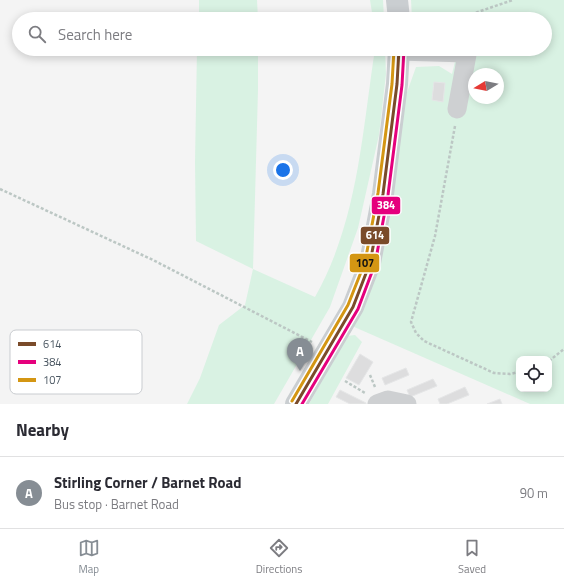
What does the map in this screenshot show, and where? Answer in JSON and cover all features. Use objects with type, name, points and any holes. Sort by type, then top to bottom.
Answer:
[{"type":"main road","points":[[397,0],[398,12]]},
{"type":"main road","points":[[296,404],[353,307],[370,262],[383,194],[397,84],[398,56]]},
{"type":"street","points":[[457,109],[466,56]]},
{"type":"street","points":[[377,404],[388,400],[407,404]]},
{"type":"path","points":[[477,12],[513,0]]},
{"type":"path","points":[[457,109],[434,236],[411,322],[416,334],[424,341],[494,373],[510,374],[516,373]]},
{"type":"path","points":[[0,189],[153,260],[329,350]]},
{"type":"path","points":[[552,359],[564,349]]},
{"type":"green space","points":[[199,0],[257,0],[258,12],[199,12]]},
{"type":"green space","points":[[370,0],[383,0],[384,12],[372,12]]},
{"type":"green space","points":[[411,0],[564,0],[564,404],[530,404],[352,326],[405,98],[416,67],[439,66],[452,74],[456,56],[552,56],[552,12],[412,12]]},
{"type":"green space","points":[[197,56],[258,56],[253,269],[196,241],[195,162]]},
{"type":"green space","points":[[374,56],[385,56],[386,74],[379,135],[358,228],[330,307],[274,404],[187,404],[200,378],[219,325],[245,305],[253,269],[315,297],[341,238],[349,207],[362,144]]},
{"type":"green space","points":[[355,335],[362,342],[328,404],[309,404],[347,336]]},
{"type":"building","points":[[434,82],[445,83],[443,102],[432,100]]},
{"type":"building","points":[[360,354],[373,362],[359,385],[346,378]]},
{"type":"building","points":[[406,368],[409,375],[385,385],[382,378]]},
{"type":"building","points":[[433,379],[437,386],[410,397],[407,390]]},
{"type":"building","points":[[465,387],[469,395],[447,404],[440,404],[438,399]]},
{"type":"building","points":[[340,390],[366,404],[350,404],[336,397]]},
{"type":"building","points":[[500,399],[502,404],[487,404]]},
{"type":"transit line","name":"107","points":[[292,401],[348,305],[365,262],[378,193],[392,84],[394,56]]},
{"type":"transit line","name":"614","points":[[296,404],[353,307],[370,263],[383,194],[397,84],[399,56]]},
{"type":"transit line","name":"384","points":[[302,404],[358,309],[375,264],[388,195],[402,85],[404,56]]},
{"type":"place","name":"Stirling Corner / Barnet Road","points":[[300,371]]}]
